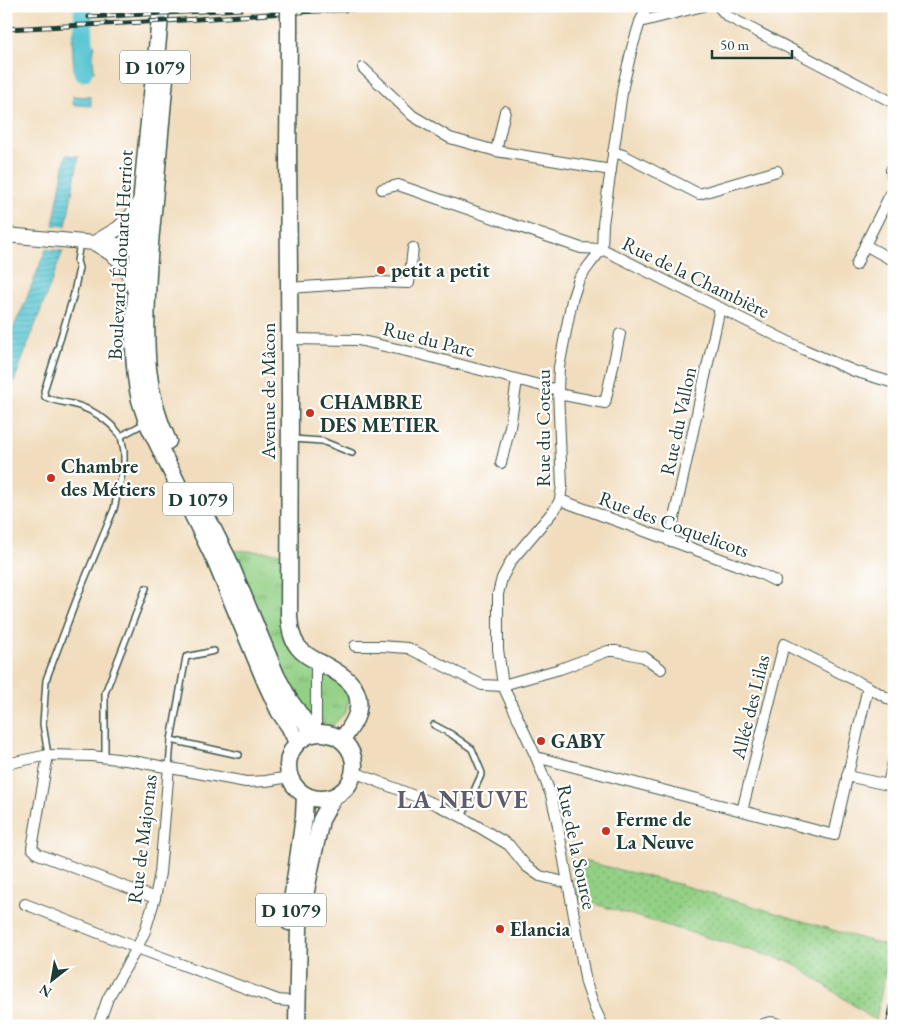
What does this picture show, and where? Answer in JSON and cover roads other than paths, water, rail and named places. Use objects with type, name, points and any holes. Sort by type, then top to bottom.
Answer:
[{"type":"main road","name":"Boulevard Édouard Herriot","points":[[161,6],[141,199],[146,351],[152,397],[161,427],[228,559],[276,675],[290,701],[314,733]]},
{"type":"main road","name":"Boulevard Édouard Herriot","points":[[171,6],[144,248],[135,293],[134,352],[140,401],[147,422],[214,558],[266,683],[279,711],[298,742]]},
{"type":"main road","name":"Avenue de Mâcon","points":[[289,6],[289,617],[291,632],[298,646],[306,654],[343,676],[354,687],[358,698],[358,710],[342,740]]},
{"type":"main road","points":[[314,733],[334,735],[342,740],[348,746],[355,763],[354,772],[347,788],[332,798],[323,800],[305,796],[298,791],[289,777],[288,758],[298,742],[314,733]]},
{"type":"main road","name":"D 1079","points":[[290,1026],[289,928],[304,817],[305,796]]},
{"type":"main road","name":"D 1079","points":[[297,1026],[299,927],[322,820],[332,798]]},
{"type":"street","points":[[640,22],[703,6]]},
{"type":"street","points":[[718,6],[727,16],[893,100]]},
{"type":"street","name":"Rue de la Chambière","points":[[646,8],[640,22],[623,86],[603,224],[602,249],[805,350],[854,371],[894,383]]},
{"type":"street","points":[[363,68],[413,116],[450,138],[496,150],[611,170]]},
{"type":"street","points":[[496,150],[505,111]]},
{"type":"street","points":[[613,152],[623,155],[699,194],[778,171]]},
{"type":"street","points":[[856,265],[894,185],[891,170],[894,166]]},
{"type":"street","points":[[382,189],[398,185],[581,248],[602,249]]},
{"type":"street","points":[[82,242],[118,228],[132,215],[141,199]]},
{"type":"street","points":[[6,235],[144,248]]},
{"type":"street","points":[[82,242],[107,250],[123,262],[130,275],[135,293]]},
{"type":"street","points":[[865,245],[894,260]]},
{"type":"street","points":[[289,288],[375,282],[409,283],[413,248]]},
{"type":"street","name":"Rue du Coteau","points":[[503,686],[498,649],[498,594],[502,578],[511,561],[555,510],[560,500],[562,486],[558,392],[559,368],[572,300],[579,279],[602,249]]},
{"type":"street","name":"Rue du Vallon","points":[[669,541],[720,308]]},
{"type":"street","name":"Rue du Parc","points":[[289,339],[358,340],[419,354],[604,403],[620,334]]},
{"type":"street","points":[[501,463],[510,427],[517,380]]},
{"type":"street","name":"Rue des Coquelicots","points":[[560,500],[759,573],[775,581]]},
{"type":"street","name":"Allée des Lilas","points":[[742,811],[784,644],[894,702]]},
{"type":"street","points":[[355,646],[408,648],[482,685],[503,686],[616,650],[644,657],[661,669]]},
{"type":"street","points":[[314,733],[316,660]]},
{"type":"street","name":"Rue de la Source","points":[[503,686],[551,795],[558,821],[586,983],[603,1026]]},
{"type":"street","points":[[536,758],[834,835],[868,687]]},
{"type":"street","points":[[48,755],[32,848],[38,854],[156,898]]},
{"type":"street","points":[[6,764],[48,755],[105,757],[169,767]]},
{"type":"street","points":[[847,776],[888,785],[894,757]]},
{"type":"street","name":"Rue de Majornas","points":[[98,1026],[108,998],[146,931],[156,898],[160,873],[169,767],[246,782],[289,777]]},
{"type":"street","points":[[354,772],[462,817],[509,845],[526,866],[540,876],[568,883]]},
{"type":"street","points":[[25,904],[278,1000],[289,1001]]},
{"type":"street","points":[[761,1026],[768,1022],[781,1026]]},
{"type":"lane","points":[[48,755],[43,724],[46,680],[114,509],[124,465],[124,452],[116,429],[97,414],[45,397],[44,391],[72,304],[79,268],[77,261],[82,242]]},
{"type":"lane","points":[[120,436],[147,422]]},
{"type":"lane","points":[[290,439],[322,442],[352,454]]},
{"type":"lane","points":[[105,757],[105,693],[146,588]]},
{"type":"lane","points":[[169,767],[171,740],[186,657],[214,651]]},
{"type":"lane","points":[[434,725],[472,749],[482,773],[462,817]]},
{"type":"lane","points":[[171,740],[239,755]]},
{"type":"water","points":[[75,27],[91,27],[91,45],[95,45],[93,55],[94,72],[74,71],[72,40]]},
{"type":"water","points":[[73,96],[91,97],[91,106],[73,105]]},
{"type":"water","points":[[66,155],[79,156],[66,226],[53,225]]},
{"type":"water","points":[[46,249],[63,251],[6,403],[6,343],[24,305]]},
{"type":"waterway","points":[[83,6],[83,72]]},
{"type":"railway","points":[[6,29],[420,6]]},
{"type":"railway","points":[[89,17],[241,9]]},
{"type":"railway","points":[[888,1026],[894,996]]},
{"type":"place","name":"petit a petit","points":[[381,270]]},
{"type":"place","name":"CHAMBRE DES METIER","points":[[310,413]]},
{"type":"place","name":"Chambre des Métiers","points":[[51,478]]},
{"type":"place","name":"GABY","points":[[541,741]]},
{"type":"place","name":"Ferme de La Neuve","points":[[606,831]]},
{"type":"place","name":"Elancia","points":[[500,929]]},
{"type":"district","name":"LA NEUVE","points":[[463,799]]}]
